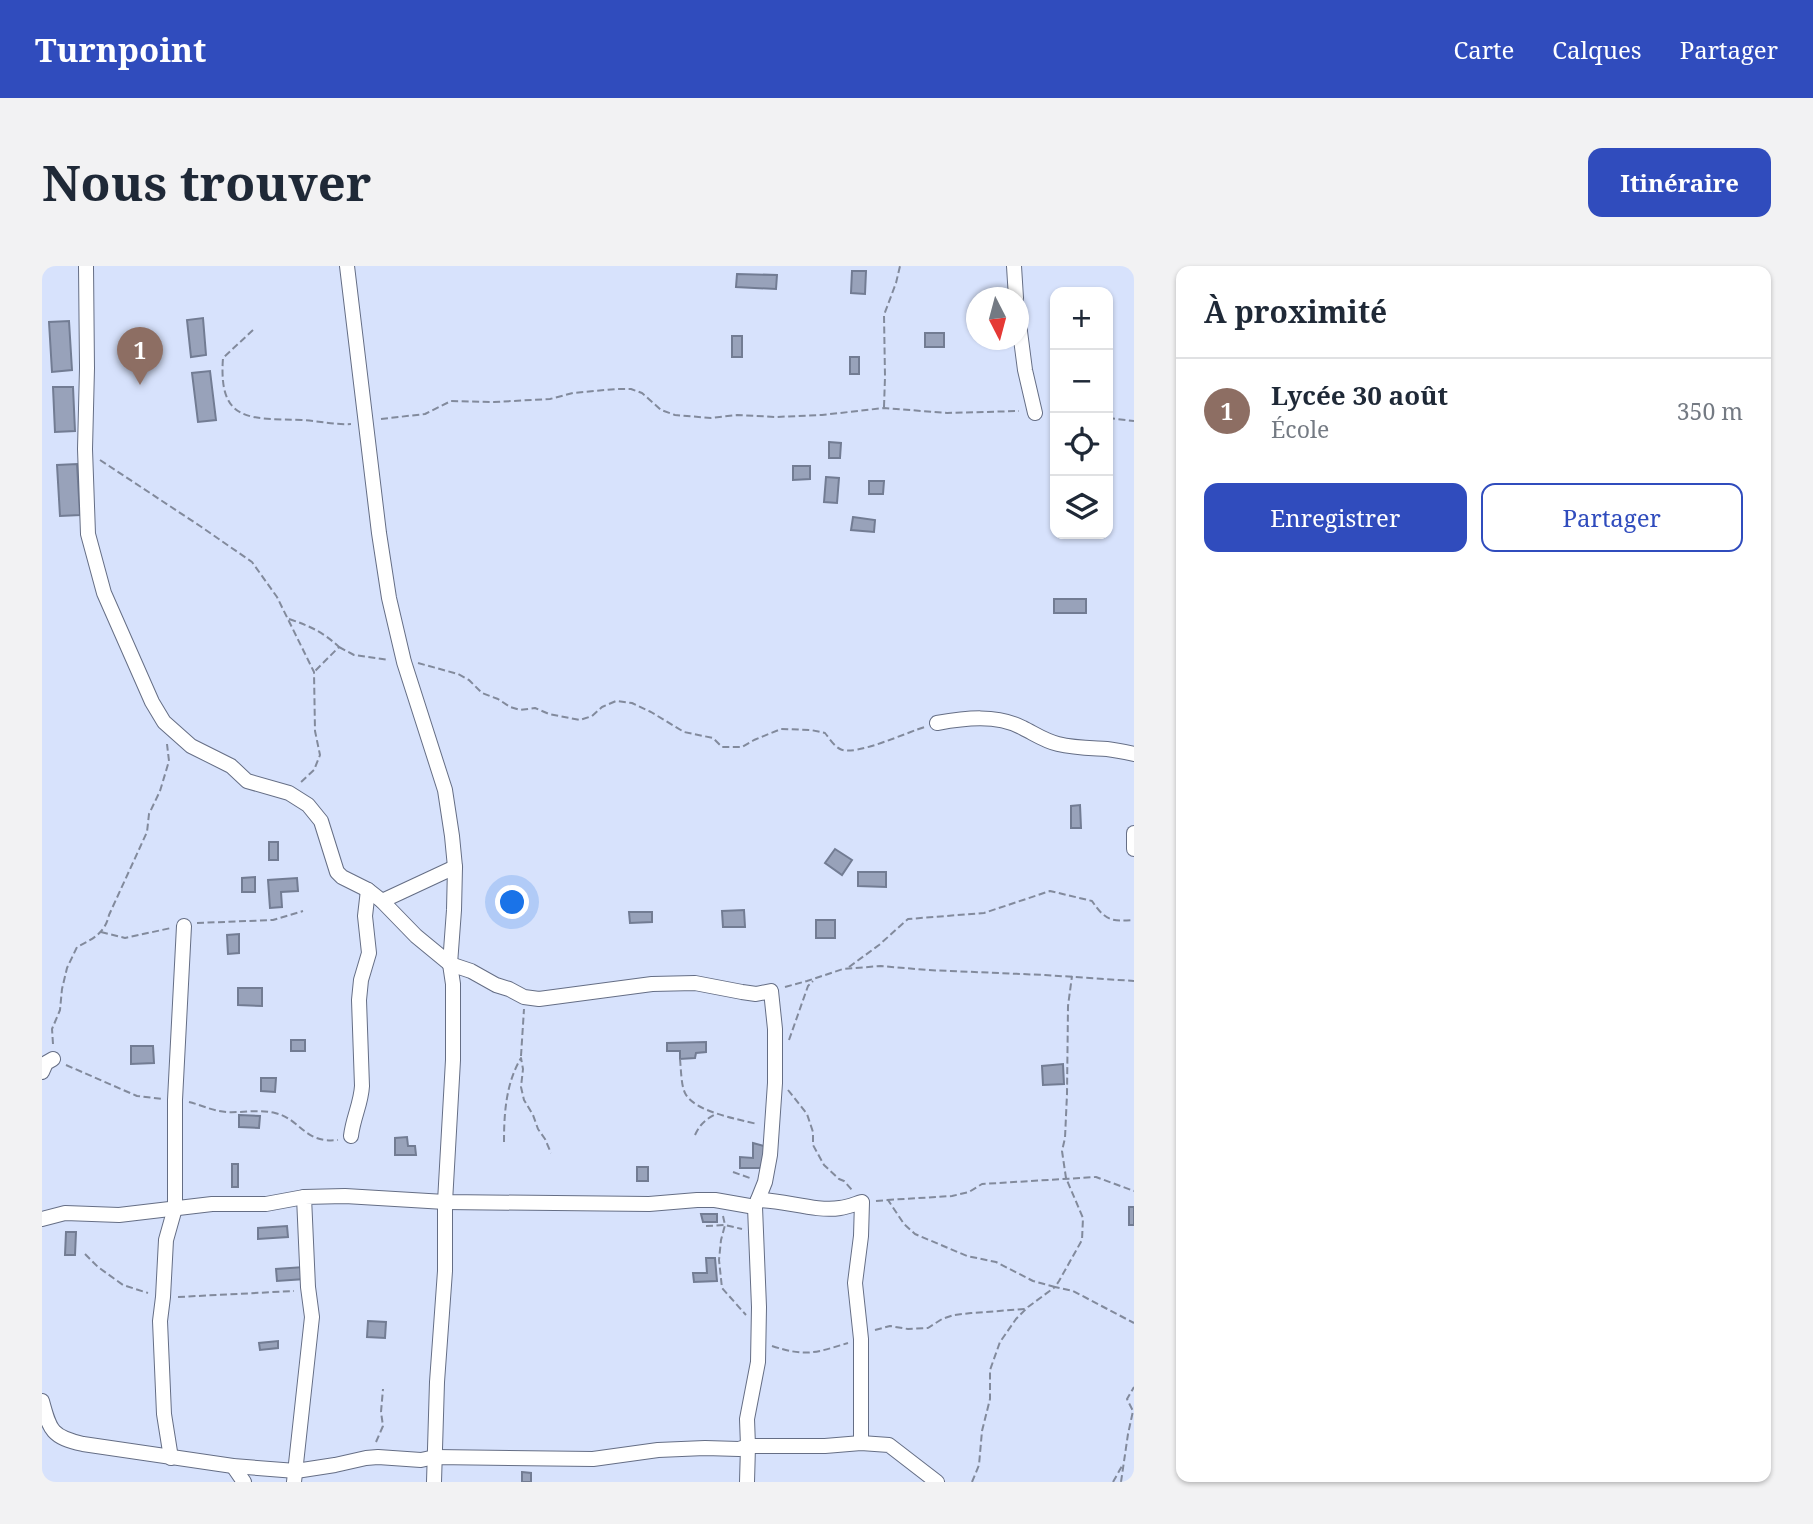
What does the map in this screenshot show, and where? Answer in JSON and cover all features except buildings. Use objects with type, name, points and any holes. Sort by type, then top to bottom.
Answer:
[{"type":"street","points":[[86,266],[85,450],[88,534],[104,593],[152,702],[164,722],[191,746],[231,766],[247,781],[289,793],[307,805],[321,821],[337,872],[342,877],[368,890],[382,901],[416,936],[450,964],[471,971],[524,998],[539,999],[622,987],[695,983],[756,994],[771,991],[775,1030],[775,1083],[770,1155],[765,1182],[757,1203],[758,1362],[747,1419],[747,1482]]},
{"type":"street","points":[[346,266],[389,598],[404,662],[445,790],[455,867],[450,964],[453,984],[453,1060],[445,1202],[445,1272],[437,1382],[435,1482]]},
{"type":"street","points":[[1014,266],[1015,287]]},
{"type":"street","points":[[1023,350],[1035,413]]},
{"type":"street","points":[[937,723],[988,718],[1015,724],[1034,736],[1056,744],[1134,754]]},
{"type":"street","points":[[1134,834],[1134,849]]},
{"type":"street","points":[[382,901],[455,867]]},
{"type":"street","points":[[351,1136],[352,1121],[361,1100],[362,1086],[359,1000],[361,980],[369,953],[365,916],[368,890]]},
{"type":"street","points":[[171,1458],[163,1395],[160,1321],[166,1240],[175,1208],[175,1100],[184,926]]},
{"type":"street","points":[[42,1072],[46,1063],[53,1059]]},
{"type":"street","points":[[42,1219],[65,1213],[120,1215],[212,1203],[265,1204],[304,1197],[345,1196],[445,1202],[649,1204],[697,1200],[757,1203],[773,1200],[839,1209],[862,1202],[855,1283],[861,1339],[860,1443]]},
{"type":"street","points":[[295,1477],[312,1317],[304,1197]]},
{"type":"street","points":[[42,1401],[46,1418],[53,1431],[62,1439],[295,1477],[335,1465],[379,1457],[421,1460],[435,1457],[593,1459],[658,1450],[860,1443],[889,1445],[937,1482]]},
{"type":"street","points":[[233,1466],[244,1482]]},
{"type":"path","points":[[884,408],[884,315],[897,283],[900,266]]},
{"type":"path","points":[[253,330],[223,358],[226,399],[248,416],[269,420],[304,420],[342,425],[366,423],[425,414],[451,401],[550,399],[573,393],[616,389],[631,389],[642,393],[661,410],[711,418],[737,415],[810,416],[884,408],[947,412],[1014,410],[1035,413]]},
{"type":"path","points":[[1113,419],[1134,421]]},
{"type":"path","points":[[85,450],[252,562],[277,597],[314,672],[315,731],[320,755],[314,770],[289,793]]},
{"type":"path","points":[[287,618],[312,627],[354,655],[424,663],[458,674],[469,680],[482,693],[520,710],[535,708],[580,720],[616,701],[651,712],[684,732],[713,738],[722,747],[742,747],[781,729],[796,729],[825,733],[838,749],[849,751],[937,723]]},
{"type":"path","points":[[314,672],[339,647]]},
{"type":"path","points":[[164,722],[169,761],[160,791],[149,814],[147,832],[109,915],[107,925],[97,937],[77,947],[67,968],[60,1010],[52,1029],[53,1059],[137,1096],[191,1102],[223,1112],[276,1113],[316,1139],[329,1141],[351,1136]]},
{"type":"path","points":[[848,968],[908,919],[984,913],[1049,891],[1092,901],[1101,915],[1117,922],[1134,920]]},
{"type":"path","points":[[100,932],[125,938],[204,922],[273,920],[303,911]]},
{"type":"path","points":[[771,991],[848,968],[881,966],[1134,981]]},
{"type":"path","points":[[972,1482],[979,1465],[982,1431],[990,1399],[990,1370],[1000,1342],[1016,1319],[1055,1287],[1082,1240],[1083,1218],[1066,1178],[1062,1151],[1067,1094],[1068,1006],[1072,976]]},
{"type":"path","points":[[788,1042],[808,986],[815,979]]},
{"type":"path","points":[[524,998],[521,1087],[524,1100],[551,1153]]},
{"type":"path","points":[[504,1142],[512,1072],[521,1058]]},
{"type":"path","points":[[680,1059],[685,1092],[693,1102],[717,1113],[772,1127]]},
{"type":"path","points":[[775,1083],[786,1088],[807,1114],[813,1132],[813,1145],[824,1166],[845,1181],[862,1202]]},
{"type":"path","points":[[695,1135],[706,1119],[717,1113]]},
{"type":"path","points":[[733,1172],[765,1182]]},
{"type":"path","points":[[862,1202],[952,1196],[968,1192],[982,1184],[1066,1178],[1096,1177],[1134,1191]]},
{"type":"path","points":[[862,1202],[888,1200],[904,1224],[915,1234],[967,1256],[996,1262],[1033,1281],[1073,1291],[1134,1323]]},
{"type":"path","points":[[720,1201],[725,1225],[719,1260],[722,1287],[749,1319]]},
{"type":"path","points":[[706,1226],[725,1225],[750,1231],[757,1239]]},
{"type":"path","points":[[85,1254],[97,1267],[123,1285],[163,1297],[302,1290],[308,1286]]},
{"type":"path","points":[[757,1341],[805,1354],[861,1339],[872,1331],[890,1326],[928,1328],[954,1315],[1026,1310]]},
{"type":"path","points":[[1121,1482],[1133,1412],[1127,1399],[1134,1387]]},
{"type":"path","points":[[379,1457],[376,1440],[383,1426],[383,1389]]},
{"type":"path","points":[[1113,1482],[1125,1462]]},
{"type":"place","name":"Lycée 30 août","points":[[140,385]]}]
